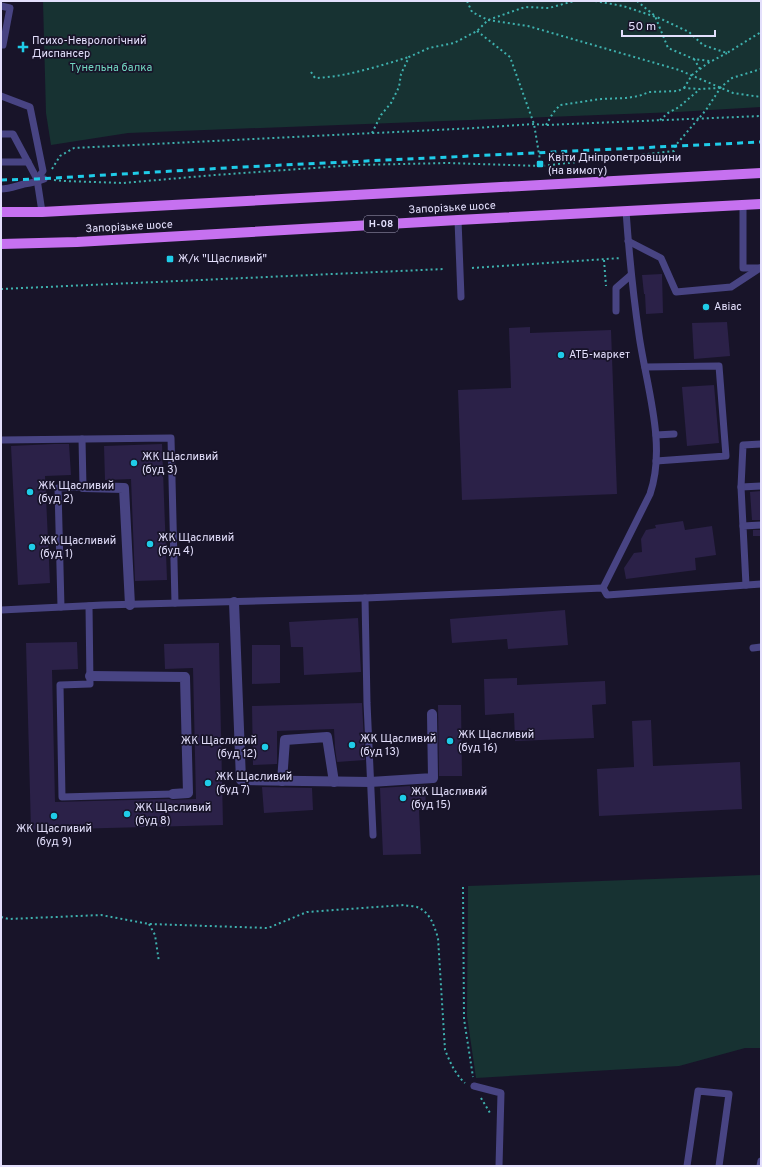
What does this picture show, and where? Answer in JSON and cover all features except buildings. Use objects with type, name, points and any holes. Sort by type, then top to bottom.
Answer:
[{"type":"main road","name":"Запорізьке шосе","points":[[1,212],[42,212],[761,173]]},
{"type":"main road","name":"Запорізьке шосе","points":[[1,244],[77,242],[761,204]]},
{"type":"street","points":[[83,487],[124,488],[130,605]]},
{"type":"street","points":[[234,602],[241,780],[370,782],[433,778],[432,714]]},
{"type":"street","points":[[90,676],[185,677],[188,793],[173,794]]},
{"type":"street","points":[[282,781],[285,740],[327,737],[334,782]]},
{"type":"lane","points":[[1,6],[10,8],[3,45],[1,44]]},
{"type":"lane","points":[[1,96],[30,107],[43,170],[39,180]]},
{"type":"lane","points":[[1,134],[14,134],[39,180],[42,212]]},
{"type":"lane","points":[[1,162],[28,162]]},
{"type":"lane","points":[[1,189],[7,189],[39,180]]},
{"type":"lane","points":[[743,205],[743,268],[760,268]]},
{"type":"lane","points":[[602,588],[650,494],[654,483],[656,461],[656,435],[650,390],[639,336],[629,258],[626,211]]},
{"type":"lane","points":[[458,220],[461,297]]},
{"type":"lane","points":[[628,241],[662,258],[676,292],[731,287],[760,268]]},
{"type":"lane","points":[[616,311],[616,288],[631,275]]},
{"type":"lane","points":[[645,367],[719,366],[726,456],[656,461]]},
{"type":"lane","points":[[656,435],[674,434]]},
{"type":"lane","points":[[1,440],[171,438],[175,604]]},
{"type":"lane","points":[[61,607],[58,488],[83,487],[82,439]]},
{"type":"lane","points":[[746,585],[741,488],[743,445],[761,444]]},
{"type":"lane","points":[[741,488],[761,486]]},
{"type":"lane","points":[[743,526],[761,525]]},
{"type":"lane","points":[[602,588],[607,595],[761,584]]},
{"type":"lane","points":[[1,609],[365,598],[602,588]]},
{"type":"lane","points":[[365,598],[367,703],[373,835]]},
{"type":"lane","points":[[89,606],[90,684],[60,685],[62,797],[173,794]]},
{"type":"lane","points":[[753,648],[761,647]]},
{"type":"lane","points":[[474,1086],[501,1094],[499,1166]]},
{"type":"lane","points":[[687,1166],[698,1091],[729,1094],[719,1166]]},
{"type":"lane","points":[[760,1166],[761,1161]]},
{"type":"path","points":[[467,1],[472,12],[488,20],[528,26],[679,70],[733,93],[761,97]]},
{"type":"path","points":[[311,72],[315,78],[334,76],[386,64],[409,57],[429,48],[454,43],[477,31],[488,20],[525,7],[549,8],[574,1]]},
{"type":"path","points":[[594,1],[623,6],[654,16],[689,32],[703,45],[727,53]]},
{"type":"path","points":[[637,1],[654,16],[668,48],[694,59],[711,62]]},
{"type":"path","points":[[477,31],[510,57],[534,124],[541,166]]},
{"type":"path","points":[[684,88],[692,75],[761,32]]},
{"type":"path","points":[[372,133],[381,115],[391,103],[399,87],[402,74],[409,57]]},
{"type":"path","points":[[694,59],[701,69]]},
{"type":"path","points":[[39,180],[123,183],[356,165],[448,163],[541,166],[674,151],[675,146],[706,110],[721,88],[732,78],[761,69]]},
{"type":"path","points":[[546,125],[560,105],[601,99],[626,98],[639,96],[649,92],[678,91],[684,88],[721,88]]},
{"type":"path","points":[[660,120],[668,113],[680,107],[700,89]]},
{"type":"path","points":[[39,180],[51,171],[60,156],[74,148],[534,124],[546,125],[761,116]]},
{"type":"path","points":[[472,268],[629,258]]},
{"type":"path","points":[[604,260],[606,290]]},
{"type":"path","points":[[1,289],[444,269]]},
{"type":"path","points":[[463,887],[464,1019],[474,1086]]},
{"type":"path","points":[[1,917],[9,919],[101,915],[149,924],[268,928],[307,912],[404,905],[417,907],[429,916],[434,924],[438,938],[445,1050],[450,1063],[466,1084]]},
{"type":"path","points":[[149,924],[155,935],[159,962]]},
{"type":"path","points":[[480,1097],[493,1117]]},
{"type":"green space","name":"Тунельна балка","points":[[43,1],[761,1],[761,107],[677,112],[128,133],[51,145],[46,113]]},
{"type":"green space","points":[[761,875],[761,1048],[745,1048],[679,1066],[476,1078],[467,1016],[468,886]]},
{"type":"railway","points":[[1,180],[761,142]]},
{"type":"place","name":"Психо-Неврологічний Диспансер","points":[[23,47]]},
{"type":"place","name":"Квіти Дніпропетровщини (на вимогу)","points":[[540,164]]},
{"type":"place","name":"Ж/к \"Щасливий\"","points":[[170,259]]},
{"type":"place","name":"Авіас","points":[[706,307]]},
{"type":"place","name":"АТБ-маркет","points":[[561,355]]},
{"type":"place","name":"ЖК Щасливий (буд 3)","points":[[134,463]]},
{"type":"place","name":"ЖК Щасливий (буд 2)","points":[[30,492]]},
{"type":"place","name":"ЖК Щасливий (буд 4)","points":[[150,544]]},
{"type":"place","name":"ЖК Щасливий (буд 1)","points":[[32,547]]},
{"type":"place","name":"ЖК Щасливий (буд 16)","points":[[450,741]]},
{"type":"place","name":"ЖК Щасливий (буд 13)","points":[[352,745]]},
{"type":"place","name":"ЖК Щасливий (буд 12)","points":[[265,747]]},
{"type":"place","name":"ЖК Щасливий (буд 7)","points":[[208,783]]},
{"type":"place","name":"ЖК Щасливий (буд 15)","points":[[403,798]]},
{"type":"place","name":"ЖК Щасливий (буд 8)","points":[[127,814]]},
{"type":"place","name":"ЖК Щасливий (буд 9)","points":[[54,816]]}]
